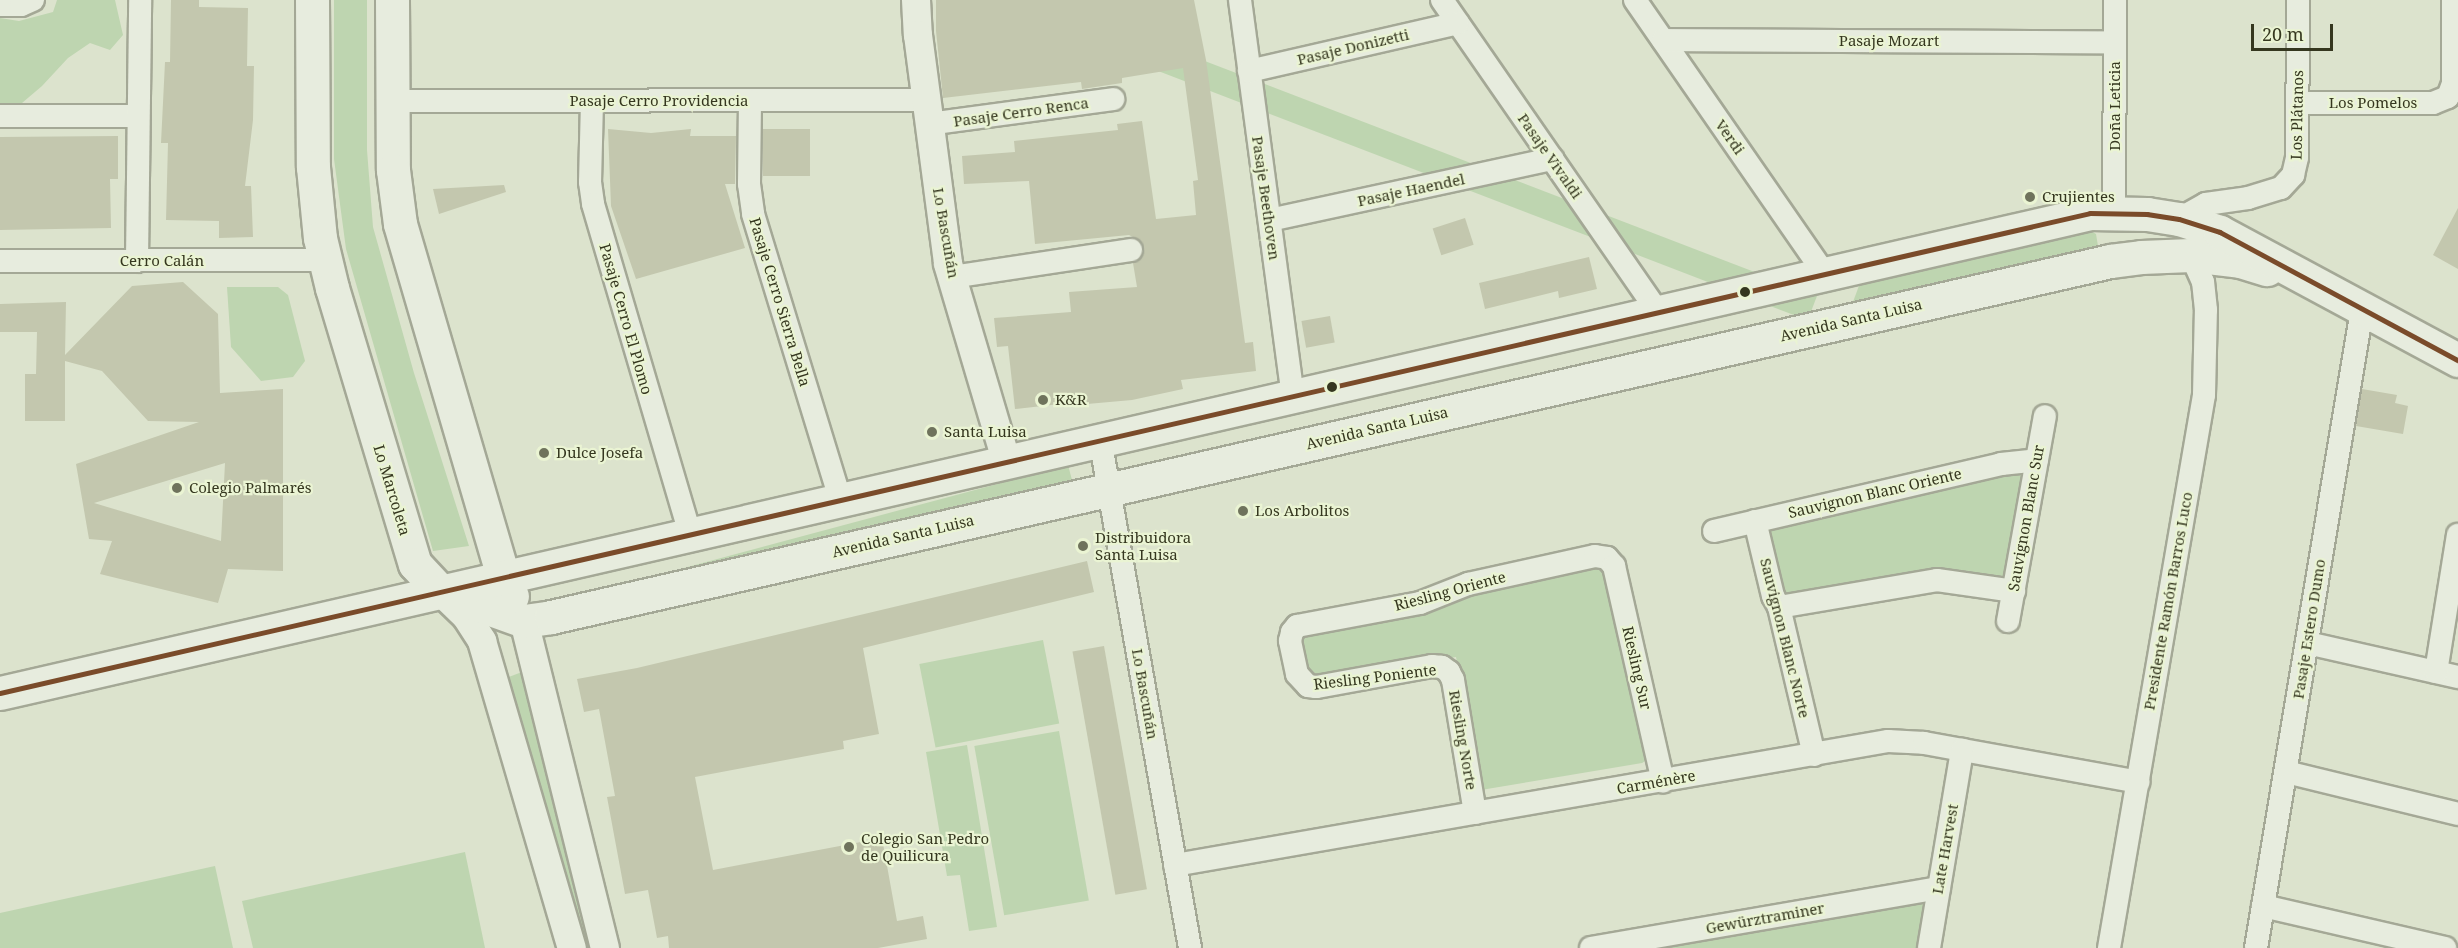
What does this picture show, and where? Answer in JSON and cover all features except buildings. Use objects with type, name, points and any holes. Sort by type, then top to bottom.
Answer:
[{"type":"main road","name":"Lo Marcoleta","points":[[312,0],[313,167],[325,260],[415,564],[440,591]]},
{"type":"main road","points":[[392,0],[393,170],[400,224],[503,576],[524,621]]},
{"type":"main road","name":"Avenida Santa Luisa","points":[[0,693],[2067,218],[2114,212],[2179,219],[2244,242],[2317,286],[2458,360]]},
{"type":"main road","name":"Avenida Santa Luisa","points":[[440,591],[524,621],[551,617],[2110,261],[2149,256],[2191,255],[2240,261],[2317,286]]},
{"type":"street","points":[[0,5],[21,5],[33,0]]},
{"type":"street","points":[[137,261],[140,0]]},
{"type":"street","name":"Lo Bascuñán","points":[[916,0],[945,244],[952,277],[1006,460]]},
{"type":"street","name":"Pasaje Beethoven","points":[[1240,0],[1293,396]]},
{"type":"street","name":"Pasaje Vivaldi","points":[[1442,0],[1657,311]]},
{"type":"street","name":"Verdi","points":[[1635,0],[1825,274]]},
{"type":"street","name":"Doña Leticia","points":[[2114,212],[2115,0]]},
{"type":"street","name":"Los Plátanos","points":[[2179,219],[2195,207],[2248,198],[2282,188],[2288,182],[2296,166],[2298,0]]},
{"type":"street","name":"Los Pomelos","points":[[2298,103],[2433,103],[2448,97],[2453,83],[2453,0]]},
{"type":"street","name":"Pasaje Donizetti","points":[[1249,71],[1458,23]]},
{"type":"street","name":"Pasaje Mozart","points":[[1663,40],[2115,42]]},
{"type":"street","name":"Pasaje Cerro Renca","points":[[928,112],[1113,99]]},
{"type":"street","name":"Pasaje Cerro Providencia","points":[[392,101],[750,101],[928,112]]},
{"type":"street","name":"Pasaje Cerro El Plomo","points":[[592,101],[590,182],[593,204],[690,533]]},
{"type":"street","name":"Pasaje Cerro Sierra Bella","points":[[750,101],[749,184],[753,214],[840,499]]},
{"type":"street","points":[[0,116],[138,116]]},
{"type":"street","name":"Pasaje Haendel","points":[[1270,220],[1552,159]]},
{"type":"street","points":[[952,277],[1131,250]]},
{"type":"street","name":"Presidente Ramón Barros Luco","points":[[2109,948],[2204,395],[2206,310],[2203,282],[2191,255]]},
{"type":"street","name":"Cerro Calán","points":[[0,261],[325,260]]},
{"type":"street","name":"Pasaje Estero Dumo","points":[[2256,948],[2362,310]]},
{"type":"street","name":"Sauvignon Blanc Sur","points":[[2008,621],[2045,416]]},
{"type":"street","name":"Lo Bascuñán","points":[[1100,439],[1190,948]]},
{"type":"street","name":"Sauvignon Blanc Oriente","points":[[1714,531],[2001,464],[2037,460]]},
{"type":"street","name":"Sauvignon Blanc Norte","points":[[1755,521],[1773,596],[1779,607],[1814,754]]},
{"type":"street","points":[[2436,672],[2458,535]]},
{"type":"street","name":"Riesling Oriente","points":[[1305,685],[1297,674],[1290,641],[1294,629],[1300,624],[1420,603],[1468,584],[1596,556],[1607,558]]},
{"type":"street","name":"Riesling Sur","points":[[1607,558],[1614,566],[1663,781]]},
{"type":"street","points":[[1779,607],[1937,580],[2014,591]]},
{"type":"street","name":"Lo Marcoleta","points":[[440,591],[466,616],[482,641],[572,948]]},
{"type":"street","points":[[524,621],[605,948]]},
{"type":"street","points":[[2307,644],[2458,678]]},
{"type":"street","name":"Riesling Poniente","points":[[1305,685],[1316,687],[1432,666],[1445,669]]},
{"type":"street","name":"Riesling Norte","points":[[1445,669],[1453,680],[1475,813]]},
{"type":"street","name":"Carménère","points":[[1175,865],[1899,741],[2138,782]]},
{"type":"street","name":"Late Harvest","points":[[1929,948],[1962,750]]},
{"type":"street","points":[[2286,772],[2458,814]]},
{"type":"street","name":"Gewürztraminer","points":[[1591,948],[1939,888]]},
{"type":"street","points":[[2263,906],[2445,948]]},
{"type":"green space","points":[[57,0],[115,0],[123,35],[110,50],[90,43],[68,58],[42,86],[22,103],[0,103],[0,18],[19,21],[53,12]]},
{"type":"green space","points":[[334,0],[367,0],[367,150],[373,227],[414,373],[469,546],[433,551],[346,249],[334,159]]},
{"type":"green space","points":[[1162,44],[1817,296],[1808,320],[1152,69]]},
{"type":"green space","points":[[2089,230],[2096,234],[2099,252],[1850,310],[1860,283]]},
{"type":"green space","points":[[227,287],[278,287],[288,295],[305,361],[293,377],[261,381],[231,347]]},
{"type":"green space","points":[[1068,465],[1074,487],[563,624],[557,602]]},
{"type":"green space","points":[[2025,470],[2005,580],[1790,598],[1780,594],[1767,528],[1773,524]]},
{"type":"green space","points":[[1591,564],[1604,567],[1647,760],[1642,763],[1481,790],[1456,657],[1310,681],[1298,635]]},
{"type":"green space","points":[[1043,640],[1059,723],[936,747],[919,664]]},
{"type":"green space","points":[[522,672],[589,948],[581,948],[506,678]]},
{"type":"green space","points":[[1059,731],[1089,900],[1004,915],[974,746]]},
{"type":"green space","points":[[967,745],[997,927],[969,931],[960,875],[947,876],[926,752]]},
{"type":"green space","points":[[465,852],[485,948],[253,948],[242,901]]},
{"type":"green space","points":[[215,866],[233,948],[0,948],[0,913]]},
{"type":"green space","points":[[1926,901],[1916,948],[1666,948]]},
{"type":"transit line","points":[[0,693],[2090,213],[2147,214],[2179,219],[2220,232],[2458,360]]},
{"type":"place","name":"Crujientes","points":[[2030,197]]},
{"type":"place","name":"K&R","points":[[1043,400]]},
{"type":"place","name":"Santa Luisa","points":[[932,432]]},
{"type":"place","name":"Dulce Josefa","points":[[544,453]]},
{"type":"place","name":"Colegio Palmarés","points":[[177,488]]},
{"type":"place","name":"Los Arbolitos","points":[[1243,511]]},
{"type":"place","name":"Distribuidora Santa Luisa","points":[[1083,546]]},
{"type":"place","name":"Colegio San Pedro de Quilicura","points":[[849,847]]}]
